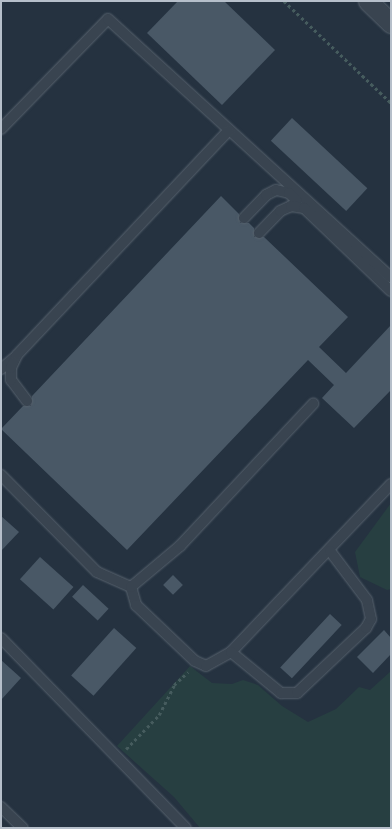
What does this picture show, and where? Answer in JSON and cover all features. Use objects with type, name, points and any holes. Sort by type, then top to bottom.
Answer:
[{"type":"street","points":[[368,1],[391,23]]},
{"type":"lane","points":[[1,129],[108,19],[391,278]]},
{"type":"lane","points":[[1,369],[17,355],[228,130]]},
{"type":"lane","points":[[244,218],[266,195],[276,190],[289,193],[391,291]]},
{"type":"lane","points":[[259,233],[280,211],[292,206],[304,208]]},
{"type":"lane","points":[[17,355],[11,368],[11,380],[27,401]]},
{"type":"lane","points":[[131,587],[180,546],[313,404]]},
{"type":"lane","points":[[1,475],[97,572],[131,587]]},
{"type":"lane","points":[[131,587],[136,605],[195,661],[206,666],[231,652],[330,551],[391,484]]},
{"type":"lane","points":[[231,652],[281,693],[297,693],[366,628],[371,619],[367,600],[330,551]]},
{"type":"lane","points":[[1,638],[186,828]]},
{"type":"lane","points":[[1,807],[23,828]]},
{"type":"path","points":[[284,1],[391,103]]},
{"type":"path","points":[[118,757],[158,715],[174,685],[195,661]]},
{"type":"green space","points":[[391,503],[391,589],[387,590],[360,577],[355,552]]},
{"type":"green space","points":[[190,666],[212,683],[232,684],[243,680],[258,685],[282,706],[308,722],[336,709],[359,687],[370,690],[391,671],[391,828],[200,828],[174,797],[117,746]]},
{"type":"building","points":[[178,1],[224,1],[275,50],[222,105],[147,33]]},
{"type":"building","points":[[292,118],[367,188],[346,211],[271,141]]},
{"type":"building","points":[[221,196],[239,214],[240,223],[249,223],[254,228],[254,237],[264,237],[348,317],[319,347],[346,373],[391,325],[391,390],[354,428],[322,398],[334,385],[308,360],[127,550],[1,429],[23,406],[31,406],[32,396]]},
{"type":"building","points":[[1,516],[19,532],[1,551]]},
{"type":"building","points":[[40,557],[73,587],[53,609],[20,579]]},
{"type":"building","points":[[173,575],[183,585],[173,595],[163,585]]},
{"type":"building","points":[[83,585],[109,609],[98,621],[72,597]]},
{"type":"building","points":[[330,614],[342,625],[292,678],[280,667]]},
{"type":"building","points":[[114,628],[136,648],[93,696],[71,676]]},
{"type":"building","points":[[384,630],[391,638],[391,654],[373,673],[357,657]]},
{"type":"building","points":[[1,660],[21,678],[1,700]]}]
